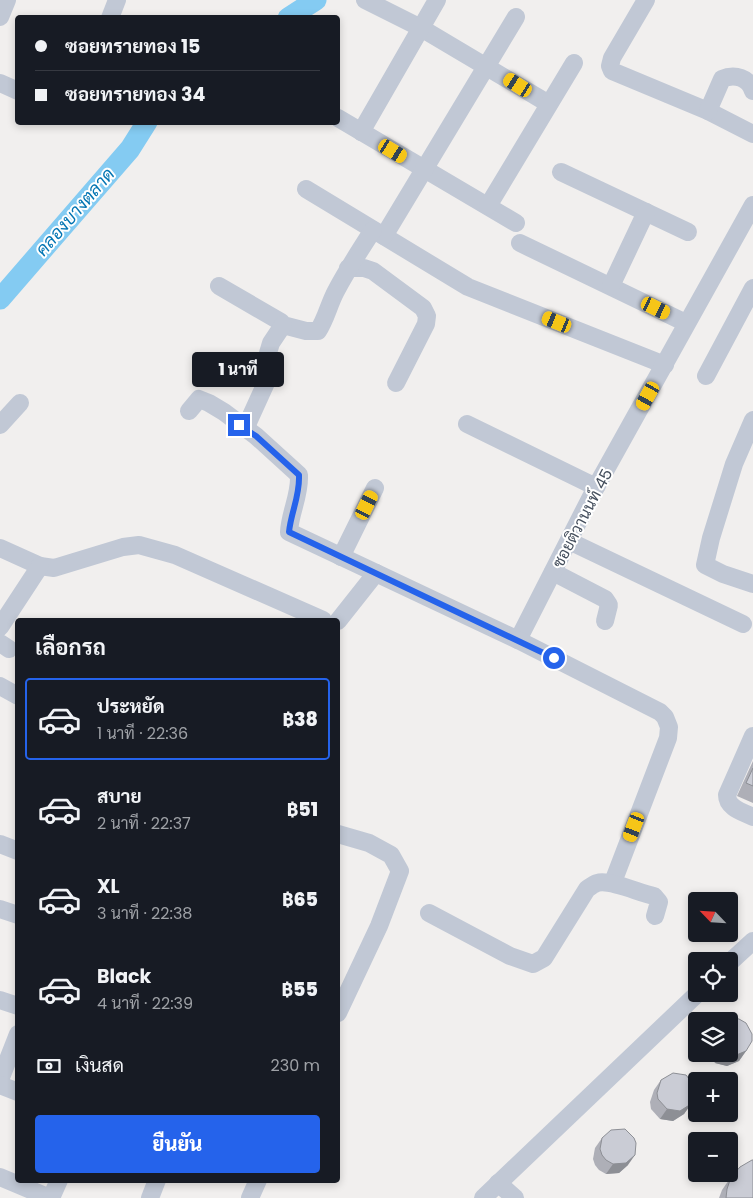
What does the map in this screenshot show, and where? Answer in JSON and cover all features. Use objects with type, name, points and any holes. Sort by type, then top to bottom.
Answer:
[{"type":"street","points":[[0,17],[7,0]]},
{"type":"street","points":[[111,15],[117,0]]},
{"type":"street","points":[[365,0],[421,28],[549,104]]},
{"type":"street","points":[[362,132],[437,0]]},
{"type":"street","points":[[646,0],[612,58],[610,66],[612,71],[708,111],[753,134]]},
{"type":"street","points":[[219,286],[281,322],[283,325],[306,331],[318,331],[323,324],[328,307],[348,268],[379,233],[424,169],[516,16]]},
{"type":"street","points":[[488,206],[574,63]]},
{"type":"street","points":[[708,111],[722,79],[734,75],[742,78],[751,84],[753,91]]},
{"type":"street","points":[[0,83],[15,90]]},
{"type":"street","points":[[340,119],[516,223]]},
{"type":"street","points":[[561,172],[688,232]]},
{"type":"street","points":[[306,189],[468,286],[665,365]]},
{"type":"street","name":"ซอยติวานนท์ 45","points":[[518,640],[596,487],[753,205]]},
{"type":"street","points":[[611,286],[646,212]]},
{"type":"street","points":[[520,243],[686,323]]},
{"type":"street","points":[[348,268],[364,268],[373,271],[423,308],[427,316],[426,324],[396,383]]},
{"type":"street","points":[[706,376],[753,288]]},
{"type":"street","points":[[245,429],[270,374],[268,353],[271,343],[283,325]]},
{"type":"street","points":[[189,411],[199,399],[209,403],[224,412],[299,475],[298,495],[290,520],[289,532],[518,640],[660,712],[665,717],[669,727],[663,752],[612,882]]},
{"type":"street","points":[[0,425],[20,403]]},
{"type":"street","points":[[753,420],[734,464],[705,563],[706,567],[753,584]]},
{"type":"street","points":[[467,424],[596,487]]},
{"type":"street","points":[[341,556],[375,488]]},
{"type":"street","points":[[569,541],[743,624]]},
{"type":"street","points":[[0,548],[40,566],[54,568],[123,548],[139,546],[175,555],[318,618]]},
{"type":"street","points":[[0,627],[40,566]]},
{"type":"street","points":[[553,572],[605,599],[609,605],[605,621]]},
{"type":"street","points":[[340,618],[376,573]]},
{"type":"street","points":[[0,686],[15,694]]},
{"type":"street","points":[[753,736],[727,795],[727,800],[731,806],[753,817]]},
{"type":"street","points":[[340,835],[369,843],[392,855],[400,871],[379,926],[340,1009]]},
{"type":"street","points":[[0,844],[15,850]]},
{"type":"street","points":[[429,913],[510,956],[533,964],[544,958],[551,950],[587,889],[596,883],[612,882],[654,896],[659,902],[655,916]]},
{"type":"street","points":[[0,908],[15,914]]},
{"type":"street","points":[[738,955],[753,940]]},
{"type":"street","points":[[0,1000],[15,1005]]},
{"type":"street","points":[[483,1198],[689,1002]]},
{"type":"street","points":[[0,1080],[15,1042]]},
{"type":"street","points":[[0,1085],[15,1091]]},
{"type":"street","points":[[0,1177],[51,1198],[58,1183]]},
{"type":"street","points":[[150,1198],[156,1183]]},
{"type":"street","points":[[250,1198],[257,1183]]},
{"type":"street","points":[[498,1183],[515,1198]]},
{"type":"building","points":[[753,768],[753,786],[746,783]]},
{"type":"building","points":[[738,1019],[746,1023],[752,1034],[752,1041],[746,1051],[738,1054]]},
{"type":"building","points":[[673,1073],[686,1075],[688,1078],[688,1106],[680,1111],[667,1109],[658,1099],[657,1093],[661,1080]]},
{"type":"building","points":[[625,1129],[634,1138],[636,1143],[635,1155],[626,1163],[613,1164],[602,1155],[600,1149],[602,1138],[611,1130]]},
{"type":"building","points":[[753,1160],[753,1198],[726,1198],[729,1182],[738,1182],[738,1169]]},
{"type":"waterway","name":"คลองบางตลาด","points":[[293,15],[316,0]]},
{"type":"waterway","name":"คลองบางตลาด","points":[[0,299],[130,149],[145,125]]},
{"type":"route","points":[[239,425],[256,436],[299,475],[298,495],[290,520],[289,532],[554,658]]}]
